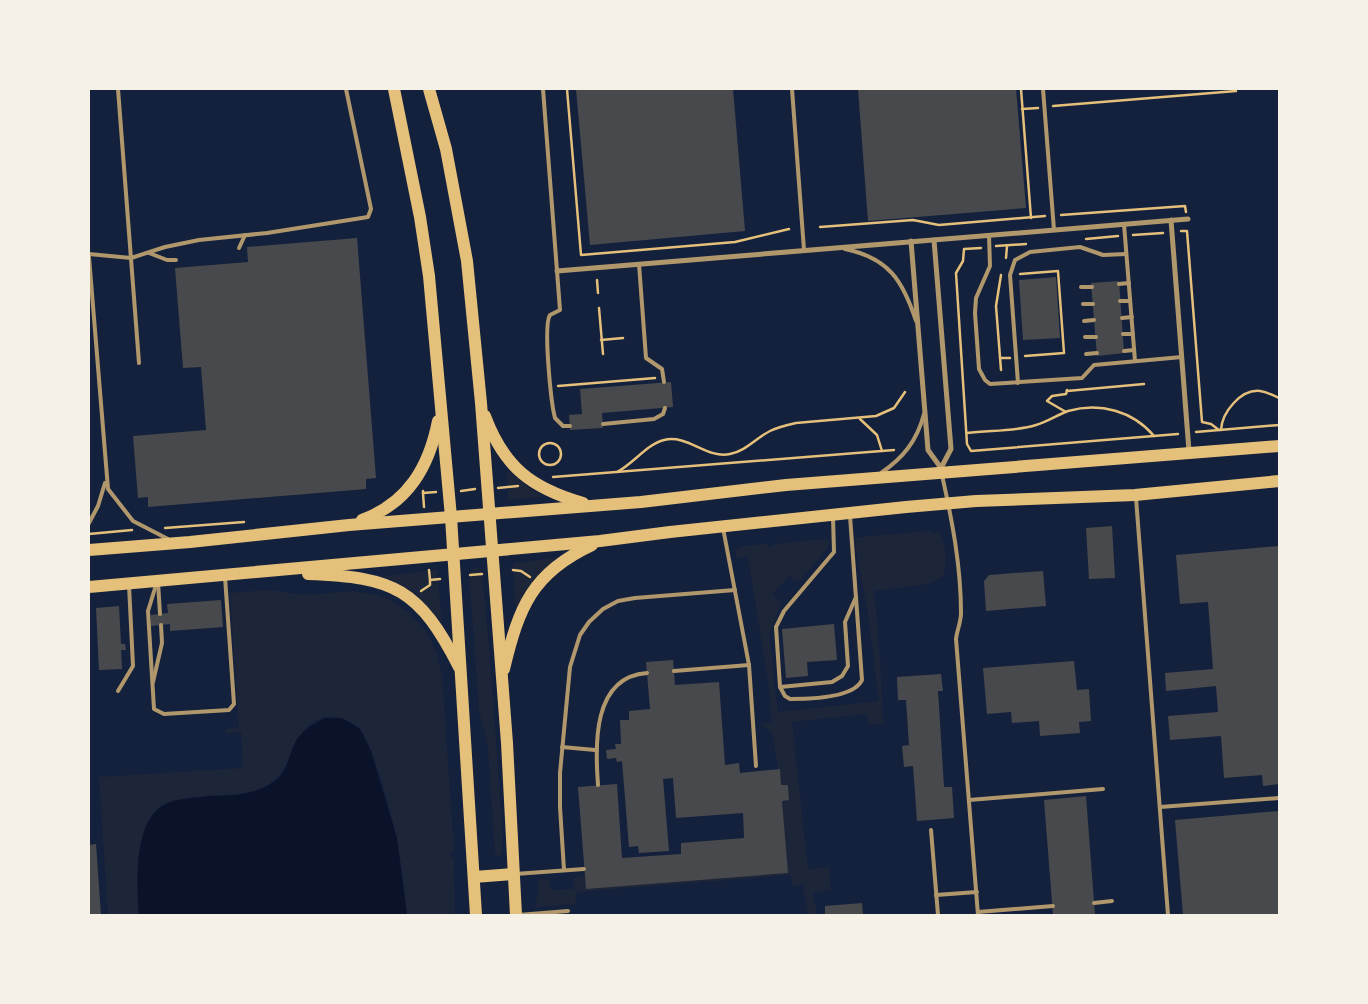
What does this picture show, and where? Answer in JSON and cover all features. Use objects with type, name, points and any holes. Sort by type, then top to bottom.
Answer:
[{"type":"main road","points":[[394,89],[420,217],[429,276],[451,517],[476,915]]},
{"type":"main road","points":[[430,89],[446,149],[467,261],[481,403],[517,915]]},
{"type":"main road","points":[[481,403],[495,440],[505,458],[519,472],[539,486],[592,505]]},
{"type":"main road","points":[[349,525],[389,508],[404,496],[415,482],[424,468],[434,442],[441,406]]},
{"type":"main road","points":[[89,550],[872,479],[941,470],[1190,454],[1279,446]]},
{"type":"main road","points":[[89,587],[600,541],[833,514],[949,504],[1136,496],[1279,481]]},
{"type":"main road","points":[[502,681],[519,617],[538,583],[570,555],[600,541]]},
{"type":"main road","points":[[248,573],[332,575],[370,580],[396,588],[412,598],[428,614],[462,672]]},
{"type":"main road","points":[[474,877],[513,874]]},
{"type":"street","points":[[557,270],[1187,219]]},
{"type":"street","points":[[1171,220],[1190,454]]},
{"type":"street","points":[[934,240],[951,449],[941,470]]},
{"type":"street","points":[[911,241],[928,450],[941,470]]},
{"type":"lane","points":[[118,89],[139,363]]},
{"type":"lane","points":[[181,543],[146,529],[133,520],[108,489],[89,256],[131,258],[165,247],[200,240],[245,236],[309,225],[363,220],[369,216],[371,209],[346,89]]},
{"type":"lane","points":[[542,89],[560,310],[550,315],[546,325],[551,387],[555,418],[563,426],[570,426]]},
{"type":"lane","points":[[792,89],[804,250]]},
{"type":"lane","points":[[1043,89],[1054,230]]},
{"type":"lane","points":[[1124,224],[1135,361]]},
{"type":"lane","points":[[989,235],[990,266],[974,308],[979,369],[985,380],[990,384],[1082,378],[1094,365],[1182,358]]},
{"type":"lane","points":[[238,248],[245,236]]},
{"type":"lane","points":[[1018,383],[1010,274],[1015,260],[1030,252],[1080,247],[1103,255],[1126,254]]},
{"type":"lane","points":[[838,248],[870,256],[890,271],[906,291],[918,326]]},
{"type":"lane","points":[[149,253],[167,260],[176,260]]},
{"type":"lane","points":[[639,264],[646,358],[661,368],[664,380]]},
{"type":"lane","points":[[1119,284],[1129,283]]},
{"type":"lane","points":[[1081,287],[1092,287]]},
{"type":"lane","points":[[1120,301],[1130,301]]},
{"type":"lane","points":[[1083,304],[1093,304]]},
{"type":"lane","points":[[1122,318],[1132,317]]},
{"type":"lane","points":[[1084,321],[1094,320]]},
{"type":"lane","points":[[1123,334],[1133,334]]},
{"type":"lane","points":[[1085,338],[1096,337]]},
{"type":"lane","points":[[1124,351],[1134,350]]},
{"type":"lane","points":[[1086,354],[1097,353]]},
{"type":"lane","points":[[603,424],[654,420],[663,414],[665,408]]},
{"type":"lane","points":[[872,479],[893,465],[907,450],[920,430],[925,412]]},
{"type":"lane","points":[[941,470],[954,528],[961,610],[956,639],[978,914],[1053,906]]},
{"type":"lane","points":[[89,523],[98,506],[106,481]]},
{"type":"lane","points":[[1136,496],[1168,915]]},
{"type":"lane","points":[[833,514],[834,552],[784,610],[776,627],[780,687],[785,696],[792,699],[844,694],[858,686],[863,673],[850,513]]},
{"type":"lane","points":[[723,526],[750,665],[756,766]]},
{"type":"lane","points":[[158,580],[148,610],[153,704],[160,714],[232,708],[225,575]]},
{"type":"lane","points":[[158,580],[160,614]]},
{"type":"lane","points":[[118,691],[133,666],[128,583]]},
{"type":"lane","points":[[564,870],[559,790],[572,659],[580,635],[589,622],[603,610],[618,601],[735,590]]},
{"type":"lane","points":[[780,687],[832,682],[842,676],[848,666],[845,622],[856,595]]},
{"type":"lane","points":[[152,686],[162,643],[161,625]]},
{"type":"lane","points":[[674,671],[750,665]]},
{"type":"lane","points":[[598,785],[595,750],[598,723],[609,696],[631,677],[647,673]]},
{"type":"lane","points":[[562,747],[595,750]]},
{"type":"lane","points":[[969,800],[1103,789]]},
{"type":"lane","points":[[1160,808],[1279,798]]},
{"type":"lane","points":[[931,830],[938,915]]},
{"type":"lane","points":[[513,874],[584,868]]},
{"type":"lane","points":[[936,895],[976,892]]},
{"type":"lane","points":[[1094,902],[1112,901]]},
{"type":"lane","points":[[517,915],[568,911]]},
{"type":"path","points":[[567,89],[581,255],[735,242],[789,229]]},
{"type":"path","points":[[1021,89],[1030,218]]},
{"type":"path","points":[[1022,109],[1236,91]]},
{"type":"path","points":[[1061,215],[1185,206],[1187,231]]},
{"type":"path","points":[[820,227],[913,220],[939,225],[1045,216]]},
{"type":"path","points":[[1004,263],[1007,245]]},
{"type":"path","points":[[1000,358],[1064,353],[1058,270],[1002,273],[996,306],[1000,358],[1001,370]]},
{"type":"path","points":[[597,280],[598,293]]},
{"type":"path","points":[[599,308],[603,354]]},
{"type":"path","points":[[602,340],[623,338]]},
{"type":"path","points":[[551,387],[605,381],[664,380]]},
{"type":"path","points":[[1066,412],[1047,401],[1052,396],[1066,394],[1067,389],[1144,384]]},
{"type":"path","points":[[1221,430],[1222,419],[1227,410],[1250,392],[1260,391],[1279,398]]},
{"type":"path","points":[[616,473],[656,442],[680,439],[706,451],[726,455],[738,452],[769,431],[782,426],[796,423],[860,419],[886,413],[894,408],[905,392]]},
{"type":"path","points":[[967,433],[1036,425],[1066,412],[1085,408],[1106,408],[1136,419],[1154,436]]},
{"type":"path","points":[[860,419],[877,435],[882,451]]},
{"type":"path","points":[[968,449],[978,452],[1279,425]]},
{"type":"path","points":[[552,443],[558,446],[562,453],[557,462],[551,465],[542,461],[539,453],[542,446],[552,443]]},
{"type":"path","points":[[547,477],[897,450]]},
{"type":"path","points":[[726,455],[727,463]]},
{"type":"path","points":[[539,466],[542,461]]},
{"type":"path","points":[[419,486],[423,494],[424,509]]},
{"type":"path","points":[[423,494],[507,487]]},
{"type":"path","points":[[89,534],[246,522]]},
{"type":"path","points":[[416,594],[430,585],[429,570]]},
{"type":"path","points":[[513,570],[533,579]]},
{"type":"path","points":[[470,576],[482,574]]},
{"type":"path","points":[[430,580],[440,579]]},
{"type":"shaded area","points":[[509,471],[543,497],[509,500],[507,472]]},
{"type":"shaded area","points":[[928,531],[936,534],[939,532],[945,548],[946,561],[942,577],[929,584],[874,591],[880,655],[883,723],[868,725],[867,714],[792,722],[808,869],[829,867],[831,889],[813,893],[817,915],[808,915],[803,885],[793,886],[791,875],[577,892],[575,904],[536,907],[539,879],[549,880],[551,890],[574,889],[573,880],[576,877],[585,876],[586,888],[787,873],[782,801],[789,800],[788,785],[781,785],[772,732],[761,724],[772,722],[768,681],[748,557],[737,558],[735,549],[744,546],[768,544],[768,547],[774,546],[774,544],[825,539],[830,541],[828,548],[800,580],[796,581],[789,576],[773,594],[781,603],[769,635],[778,712],[879,701],[868,612],[854,539]]},
{"type":"shaded area","points":[[556,558],[530,585],[516,609],[513,563]]},
{"type":"shaded area","points":[[478,567],[482,573],[485,602],[502,822],[503,840],[499,857],[495,853],[488,747],[479,710],[469,580],[473,569]]},
{"type":"shaded area","points":[[437,570],[442,623],[415,593],[384,576]]},
{"type":"shaded area","points":[[267,590],[308,595],[351,591],[373,594],[388,599],[407,611],[426,631],[437,654],[442,675],[454,852],[451,852],[451,858],[454,859],[455,915],[407,915],[396,838],[382,782],[371,750],[363,733],[357,726],[344,719],[325,717],[314,721],[306,728],[299,737],[278,777],[262,788],[247,793],[182,799],[160,807],[151,817],[141,843],[138,873],[139,915],[108,915],[99,777],[243,768],[241,732],[226,733],[226,729],[239,728],[230,593]]},
{"type":"shaded area","points":[[325,718],[342,718],[360,729],[371,751],[397,838],[407,915],[139,915],[139,857],[145,828],[152,816],[161,807],[178,800],[243,794],[267,786],[280,777],[288,762],[293,746],[302,733]]},
{"type":"building","points":[[576,89],[733,89],[745,231],[590,245]]},
{"type":"building","points":[[858,89],[1016,89],[1026,208],[868,221]]},
{"type":"building","points":[[357,238],[376,478],[366,479],[366,489],[148,507],[148,497],[138,498],[133,436],[206,430],[201,367],[183,368],[175,268],[248,262],[247,247]]},
{"type":"building","points":[[1056,277],[1060,338],[1023,340],[1019,280]]},
{"type":"building","points":[[1119,281],[1124,353],[1097,356],[1091,283]]},
{"type":"building","points":[[671,382],[673,407],[602,413],[603,428],[570,430],[569,415],[582,414],[580,389]]},
{"type":"building","points":[[1112,526],[1115,578],[1089,579],[1086,528]]},
{"type":"building","points":[[1279,546],[1279,784],[1263,786],[1262,775],[1224,778],[1221,736],[1170,740],[1168,716],[1218,712],[1216,686],[1166,691],[1165,673],[1213,669],[1208,602],[1180,604],[1176,555]]},
{"type":"building","points":[[1043,571],[1046,606],[986,611],[984,581],[989,575]]},
{"type":"building","points":[[221,600],[223,627],[170,631],[170,624],[151,626],[151,615],[168,613],[167,604]]},
{"type":"building","points":[[119,606],[121,644],[125,644],[126,650],[121,650],[122,669],[99,670],[96,608]]},
{"type":"building","points":[[834,624],[837,660],[807,662],[808,676],[786,678],[782,629]]},
{"type":"building","points":[[673,660],[675,685],[719,682],[725,765],[739,763],[740,773],[780,769],[781,785],[788,785],[789,800],[782,801],[788,873],[586,889],[578,787],[617,784],[622,858],[681,854],[681,843],[744,838],[743,813],[676,818],[673,778],[663,779],[669,851],[639,853],[638,846],[629,847],[622,761],[617,762],[616,758],[607,759],[606,750],[616,749],[615,744],[621,744],[620,720],[629,720],[629,711],[650,709],[646,662]]},
{"type":"building","points":[[1074,661],[1077,690],[1089,689],[1091,721],[1079,722],[1080,733],[1040,736],[1039,721],[1012,723],[1011,712],[987,714],[983,668]]},
{"type":"building","points":[[941,674],[943,691],[938,691],[944,787],[952,787],[954,818],[917,821],[913,766],[904,767],[902,746],[909,745],[906,700],[898,700],[897,677]]},
{"type":"building","points":[[1086,796],[1095,915],[1053,915],[1044,800]]},
{"type":"building","points":[[1279,811],[1279,915],[1183,915],[1175,820]]},
{"type":"building","points":[[96,844],[101,915],[89,915],[89,845]]},
{"type":"building","points":[[862,903],[863,915],[825,915],[825,906]]}]
